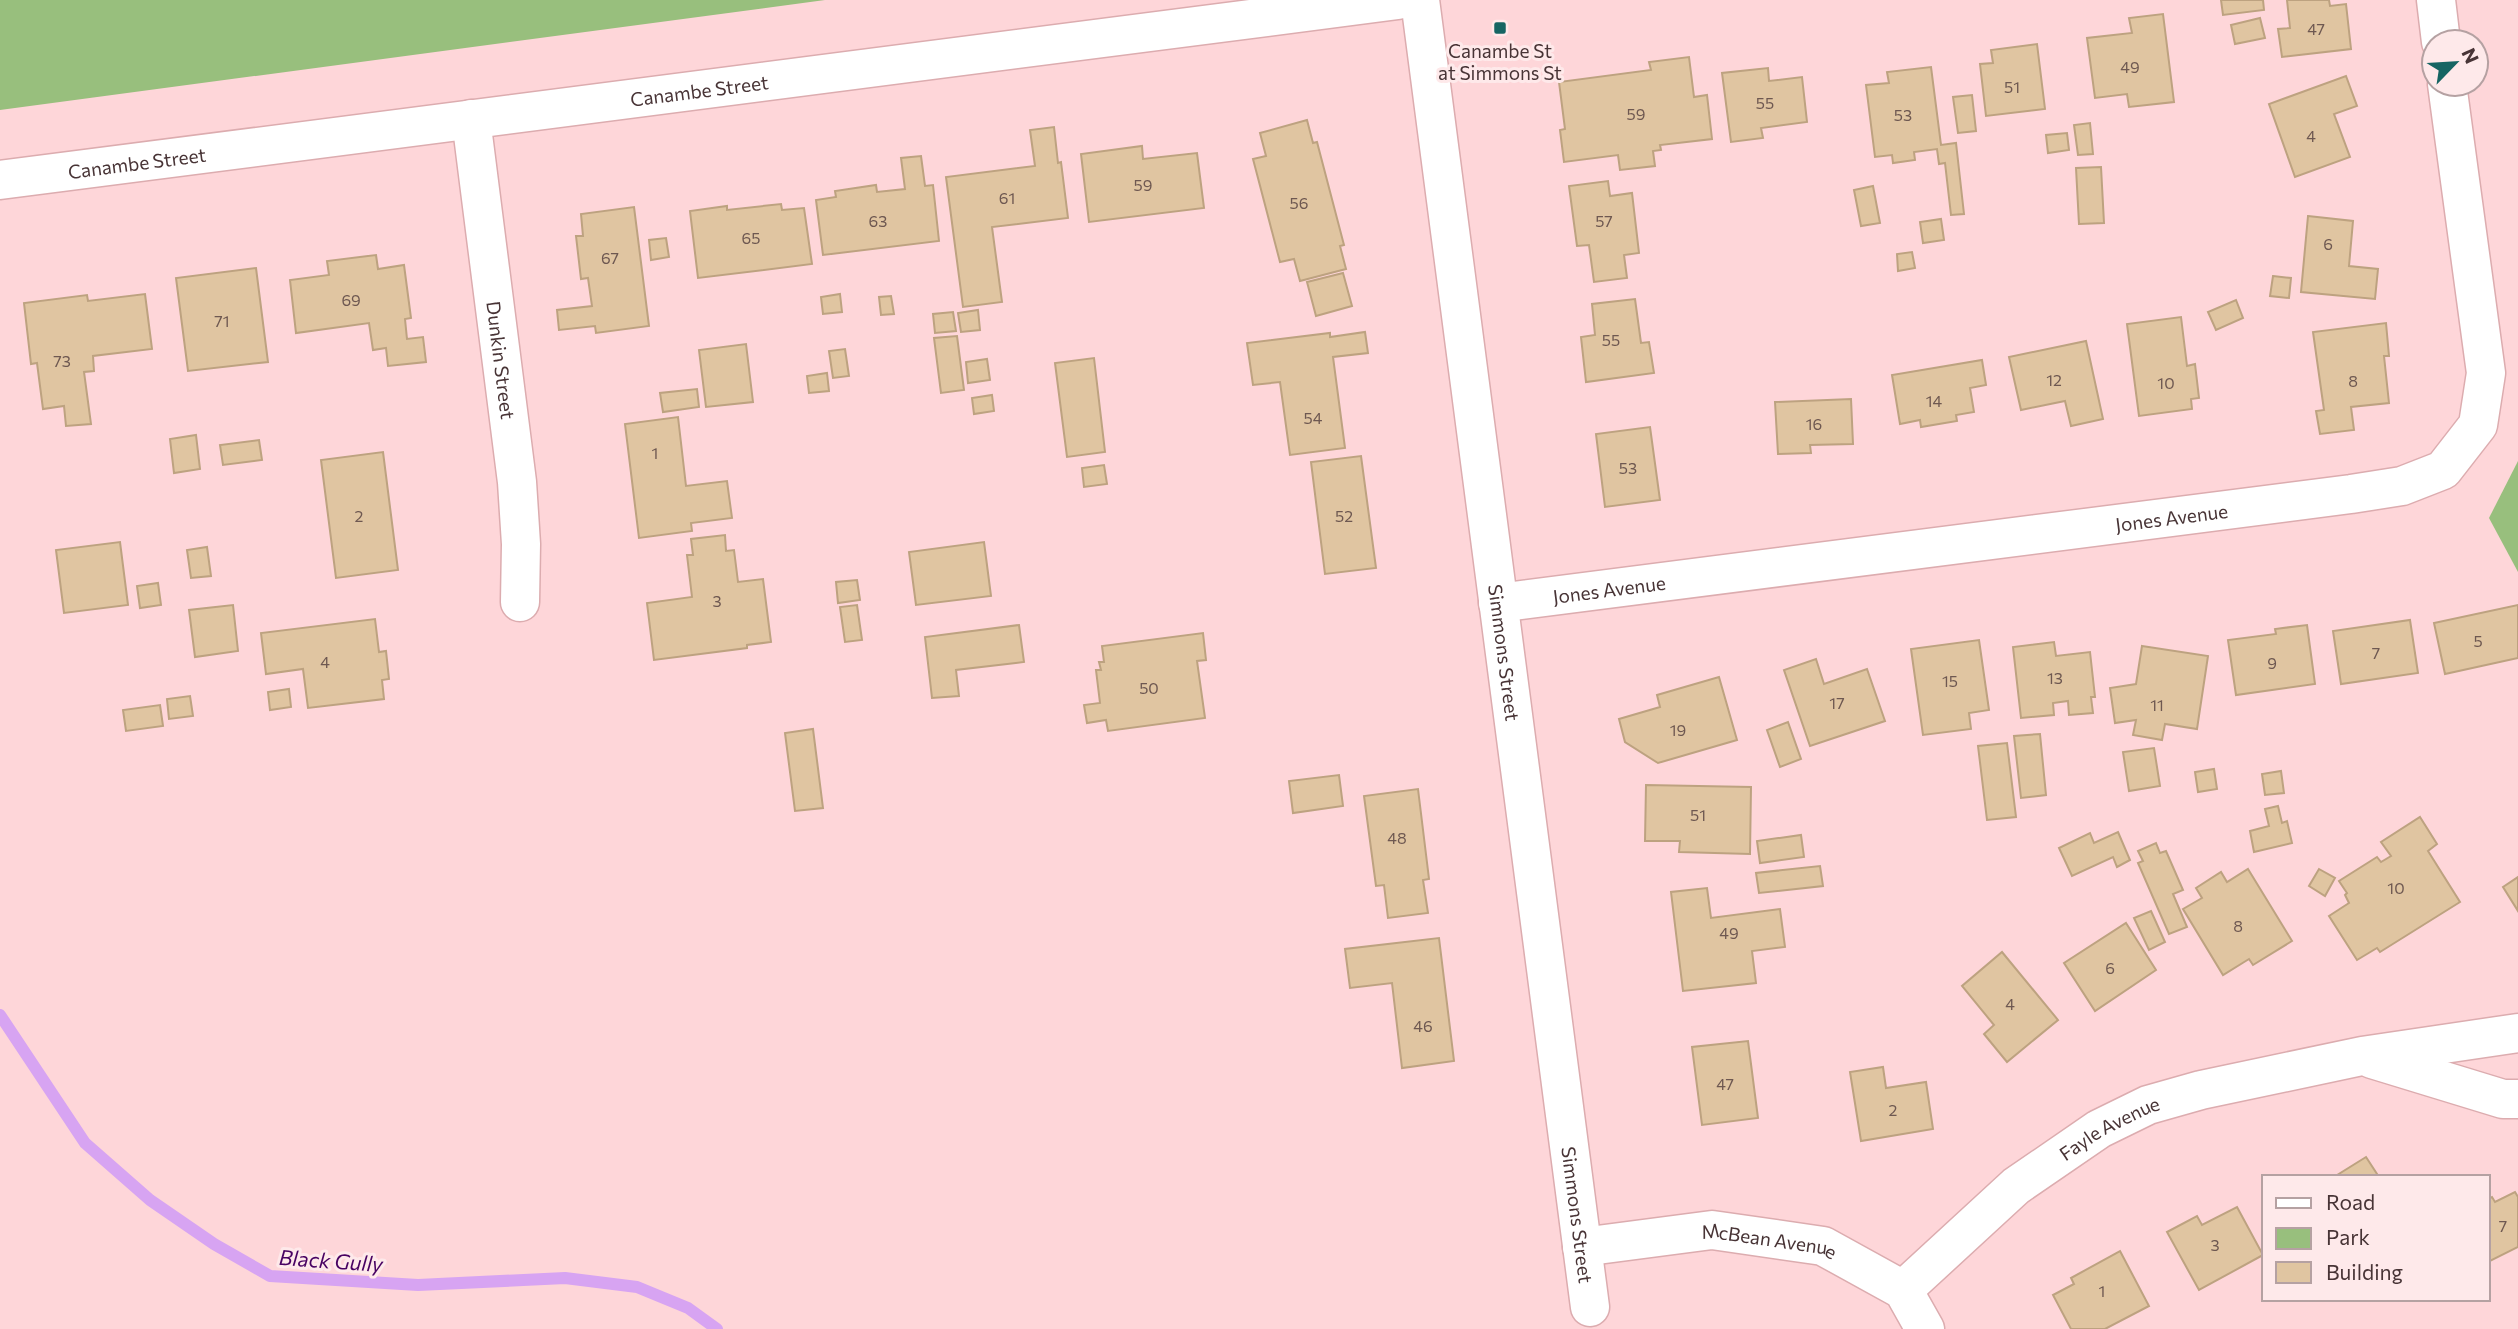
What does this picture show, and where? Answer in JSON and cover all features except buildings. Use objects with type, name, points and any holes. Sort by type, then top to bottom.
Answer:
[{"type":"street","name":"Canambe Street","points":[[0,180],[1398,0]]},
{"type":"street","name":"Simmons Street","points":[[1420,0],[1590,1307]]},
{"type":"street","points":[[2436,0],[2439,28]]},
{"type":"street","name":"Jones Avenue","points":[[1498,603],[2351,494],[2402,486],[2442,470],[2478,425],[2486,373],[2449,98]]},
{"type":"street","name":"Dunkin Street","points":[[471,119],[517,482],[521,544],[520,602]]},
{"type":"street","name":"Fayle Avenue","points":[[1903,1290],[2016,1186],[2099,1129],[2148,1105],[2201,1090],[2362,1056],[2518,1032]]},
{"type":"street","name":"Fayle Avenue","points":[[2362,1056],[2503,1099],[2518,1099]]},
{"type":"street","name":"McBean Avenue","points":[[1582,1247],[1712,1230],[1823,1246],[1903,1290]]},
{"type":"street","points":[[1903,1290],[1925,1329]]},
{"type":"green space","points":[[0,0],[825,0],[0,110]]},
{"type":"green space","points":[[2518,461],[2518,572],[2489,518]]},
{"type":"waterway","name":"Black Gully","points":[[0,1015],[85,1143],[150,1200],[214,1244],[270,1276],[418,1285],[565,1278],[637,1287],[688,1308],[717,1329]]},
{"type":"place","name":"Canambe St at Simmons St","points":[[1500,28]]}]
